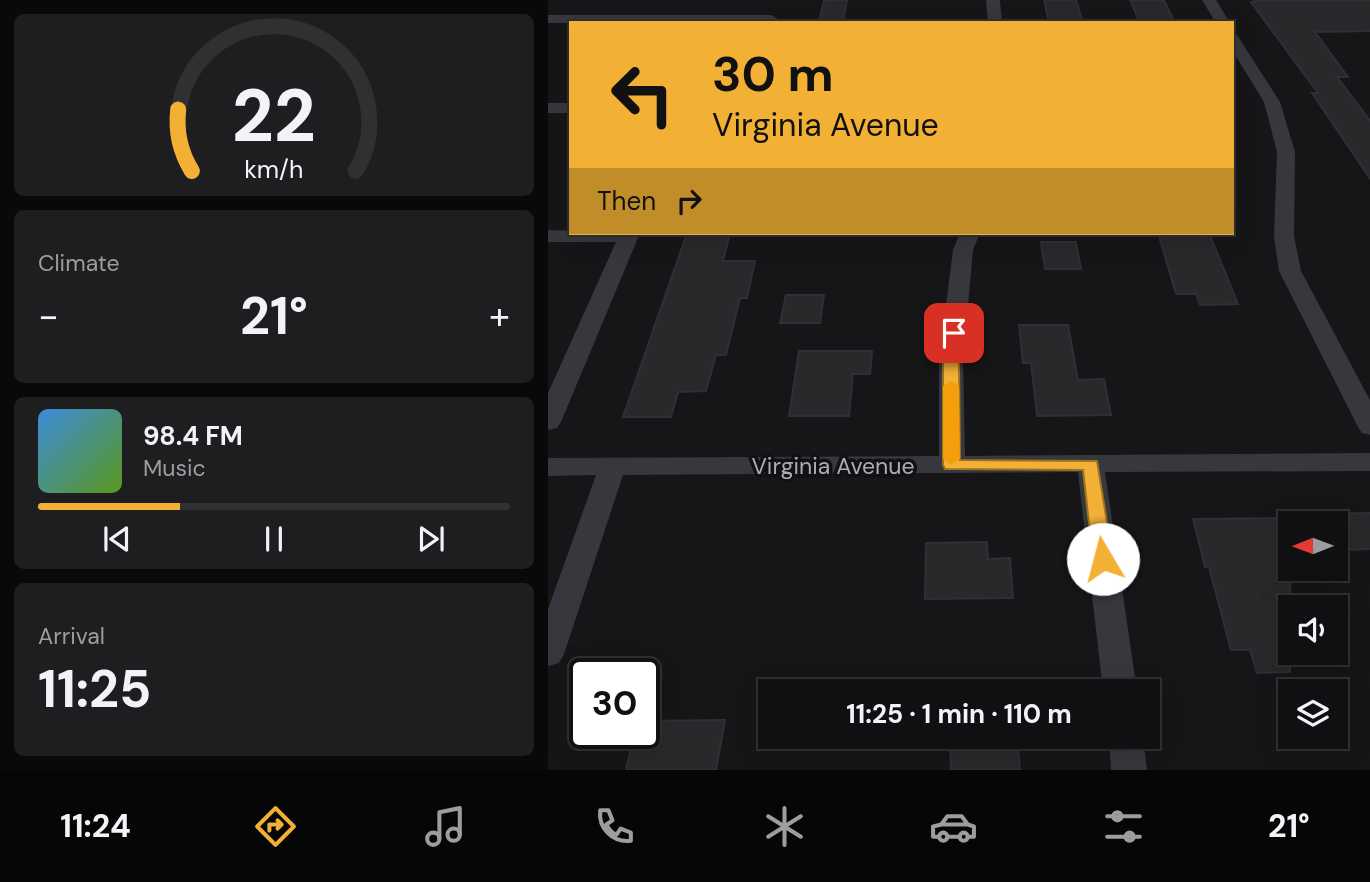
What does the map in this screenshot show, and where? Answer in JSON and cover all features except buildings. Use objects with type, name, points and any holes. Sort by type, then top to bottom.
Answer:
[{"type":"street","points":[[993,0],[995,21]]},
{"type":"street","points":[[1209,0],[1222,21]]},
{"type":"street","points":[[548,19],[772,17]]},
{"type":"street","points":[[1234,41],[1272,102],[1286,152],[1284,236],[1291,271],[1370,427]]},
{"type":"street","points":[[548,108],[569,108]]},
{"type":"street","points":[[548,236],[589,235]]},
{"type":"street","points":[[548,422],[630,235]]},
{"type":"street","points":[[952,465],[951,360],[963,250],[969,235]]},
{"type":"street","name":"Virginia Avenue","points":[[548,467],[1370,462]]},
{"type":"street","points":[[1091,465],[1118,679]]},
{"type":"street","points":[[548,654],[612,468]]},
{"type":"street","points":[[1127,749],[1129,770]]},
{"type":"slow traffic","points":[[951,386],[951,459]]},
{"type":"route","points":[[954,333],[951,360],[952,465],[1091,465],[1103,559]]}]
